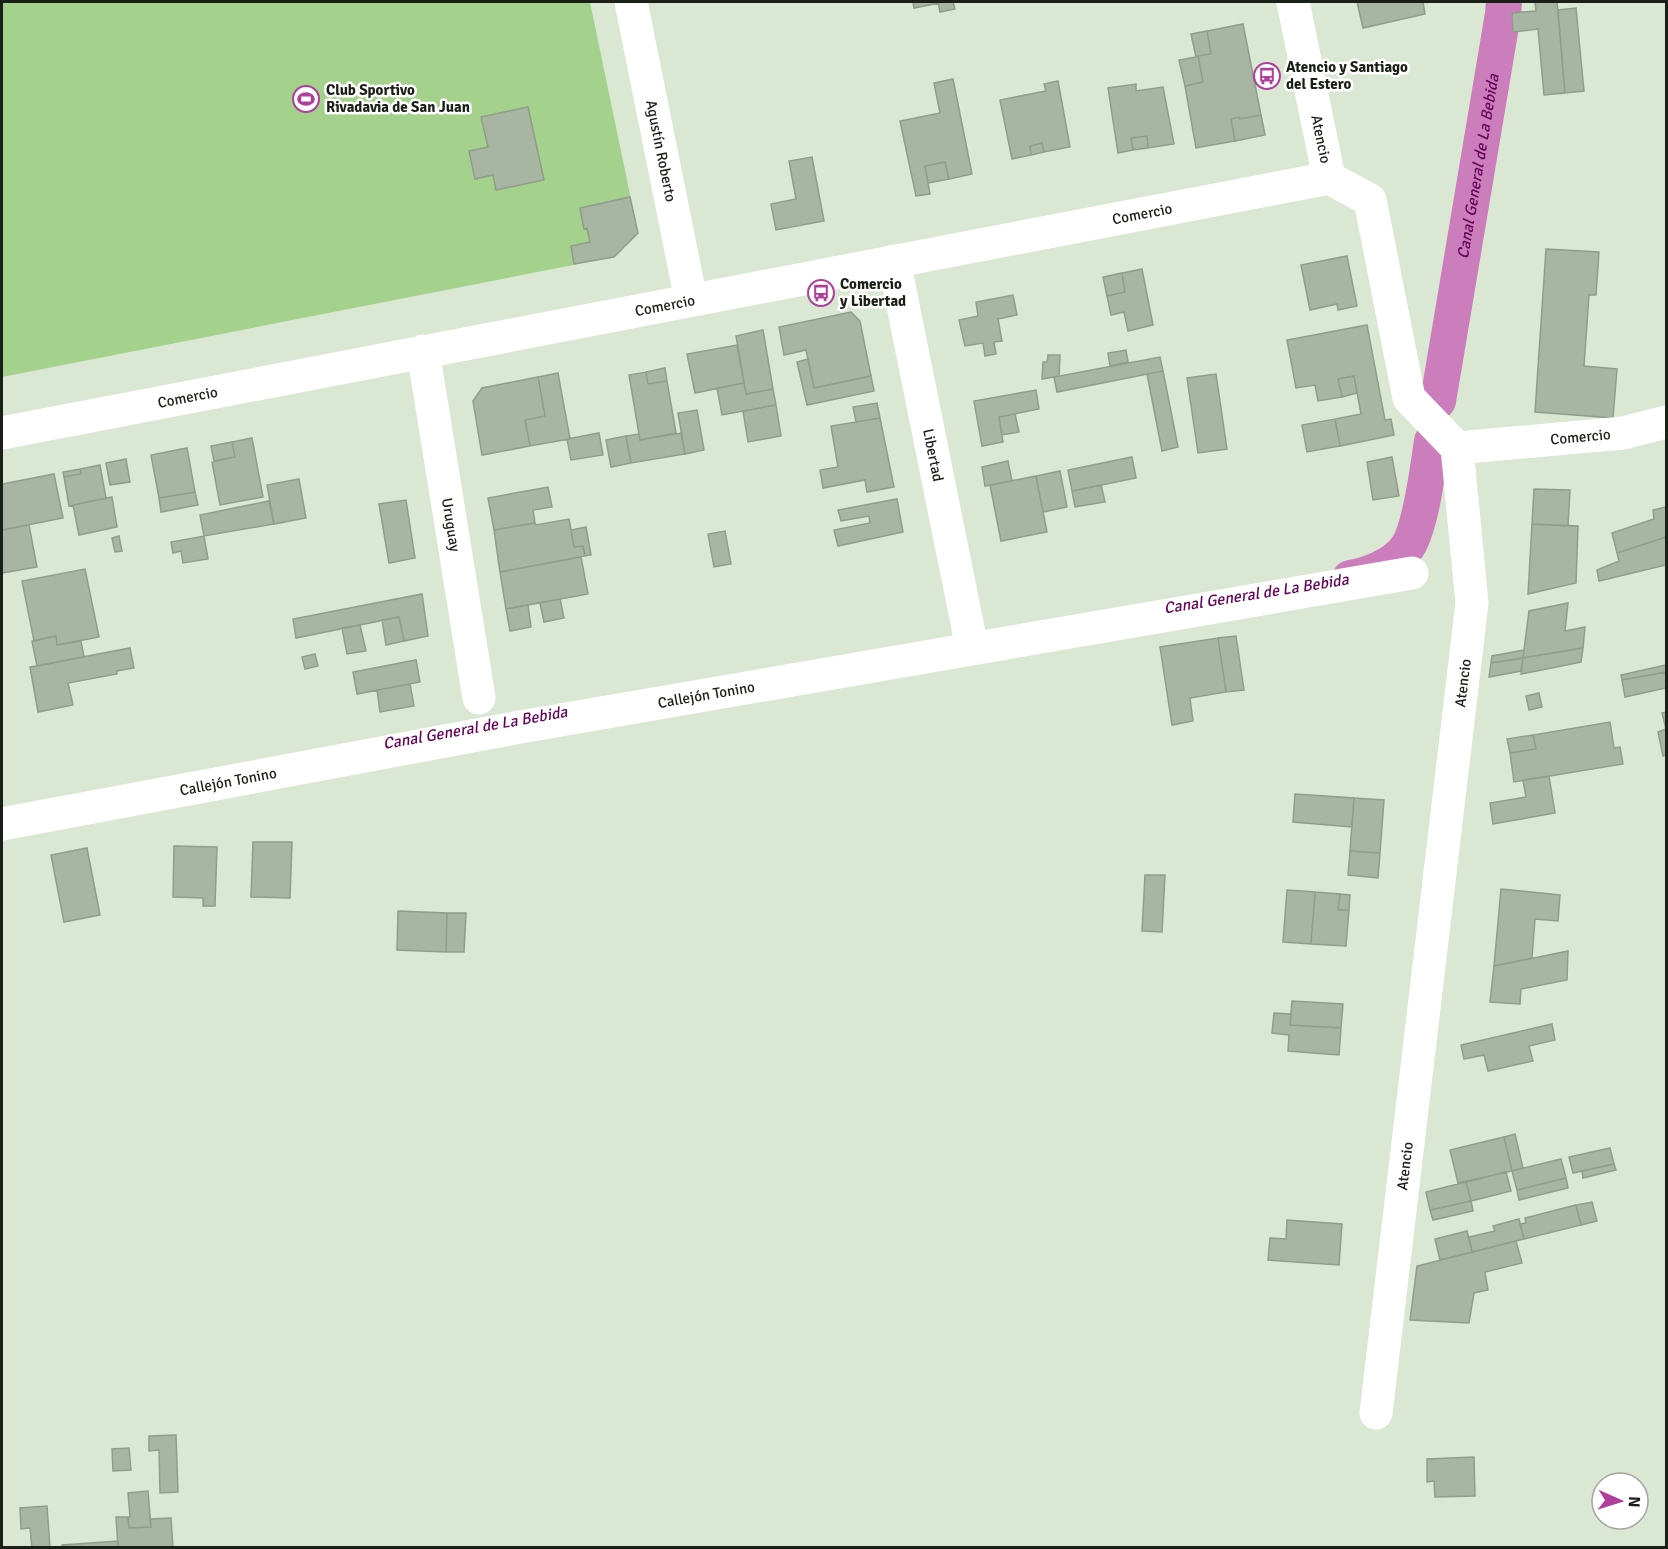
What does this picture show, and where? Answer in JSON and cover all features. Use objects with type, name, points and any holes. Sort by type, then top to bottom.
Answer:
[{"type":"street","name":"Agustín Roberto","points":[[631,2],[691,300]]},
{"type":"street","name":"Atencio","points":[[1293,2],[1329,178],[1370,200],[1409,398],[1457,448],[1472,603],[1376,1413]]},
{"type":"street","name":"Comercio","points":[[2,433],[1329,178]]},
{"type":"street","name":"Libertad","points":[[894,261],[972,648]]},
{"type":"street","name":"Uruguay","points":[[423,351],[479,698]]},
{"type":"street","name":"Comercio","points":[[1457,448],[1623,433],[1666,422]]},
{"type":"street","name":"Callejón Tonino","points":[[2,824],[519,727],[1412,573]]},
{"type":"green space","name":"Club Sportivo Rivadavia de San Juan","points":[[2,2],[590,2],[638,233],[614,257],[2,377]]},
{"type":"building","points":[[913,2],[938,2],[939,3],[914,8]]},
{"type":"building","points":[[938,2],[953,2],[955,9],[940,12]]},
{"type":"building","points":[[1357,2],[1423,2],[1425,14],[1363,28]]},
{"type":"building","points":[[1535,2],[1557,2],[1565,93],[1544,95],[1538,29],[1513,32],[1512,13],[1536,11]]},
{"type":"building","points":[[1576,8],[1584,91],[1565,93],[1558,10]]},
{"type":"building","points":[[1243,24],[1261,115],[1231,119],[1235,141],[1196,148],[1185,86],[1203,82],[1198,56],[1211,54],[1207,31]]},
{"type":"building","points":[[1207,31],[1211,54],[1198,56],[1203,82],[1185,86],[1179,60],[1196,57],[1191,34]]},
{"type":"building","points":[[953,79],[972,174],[949,179],[945,162],[925,166],[930,194],[916,196],[900,121],[940,113],[934,83]]},
{"type":"building","points":[[1058,81],[1070,147],[1044,152],[1042,143],[1030,146],[1031,155],[1012,159],[1000,100],[1046,91],[1044,84]]},
{"type":"building","points":[[1136,84],[1136,91],[1163,87],[1174,144],[1148,148],[1147,136],[1131,138],[1133,150],[1118,153],[1108,88]]},
{"type":"building","points":[[528,107],[544,180],[496,190],[493,175],[475,179],[469,151],[488,147],[481,117]]},
{"type":"building","points":[[1261,115],[1265,135],[1235,141],[1231,119]]},
{"type":"building","points":[[1147,136],[1148,148],[1133,150],[1131,138]]},
{"type":"building","points":[[1042,143],[1044,152],[1031,155],[1030,146]]},
{"type":"building","points":[[812,157],[824,221],[776,230],[771,204],[796,199],[789,161]]},
{"type":"building","points":[[945,162],[949,179],[928,183],[925,166]]},
{"type":"building","points":[[630,197],[638,233],[614,257],[574,264],[571,246],[590,242],[587,228],[584,229],[580,208]]},
{"type":"building","points":[[1546,249],[1599,252],[1596,295],[1589,295],[1584,366],[1617,369],[1613,418],[1535,412]]},
{"type":"building","points":[[1347,256],[1357,306],[1338,310],[1337,304],[1310,310],[1301,265]]},
{"type":"building","points":[[1142,269],[1153,325],[1128,331],[1124,312],[1111,315],[1107,296],[1125,292],[1122,273]]},
{"type":"building","points":[[1122,273],[1125,292],[1107,296],[1103,277]]},
{"type":"building","points":[[1013,295],[1017,315],[998,319],[1002,341],[994,342],[996,354],[985,356],[983,343],[965,346],[959,320],[978,316],[976,302]]},
{"type":"building","points":[[851,312],[860,321],[871,376],[814,388],[806,350],[784,355],[779,327]]},
{"type":"building","points":[[1367,325],[1385,420],[1391,419],[1394,435],[1340,446],[1335,419],[1361,414],[1354,376],[1338,379],[1342,397],[1318,401],[1315,385],[1296,388],[1287,340]]},
{"type":"building","points":[[763,330],[773,389],[746,394],[736,336]]},
{"type":"building","points":[[737,345],[744,383],[695,393],[687,354]]},
{"type":"building","points":[[1126,350],[1128,362],[1110,366],[1108,353]]},
{"type":"building","points":[[1048,355],[1060,355],[1059,376],[1042,379],[1043,362],[1047,362]]},
{"type":"building","points":[[1160,357],[1163,371],[1057,392],[1054,377]]},
{"type":"building","points":[[808,359],[814,388],[871,376],[874,391],[807,405],[797,362]]},
{"type":"building","points":[[665,368],[667,381],[648,384],[646,372]]},
{"type":"building","points":[[1163,371],[1178,447],[1162,451],[1147,374]]},
{"type":"building","points":[[646,372],[648,384],[667,381],[676,433],[640,440],[629,375]]},
{"type":"building","points":[[558,373],[570,439],[530,446],[525,420],[545,416],[538,377]]},
{"type":"building","points":[[1216,374],[1227,449],[1198,453],[1187,378]]},
{"type":"building","points":[[1354,376],[1357,393],[1342,397],[1338,379]]},
{"type":"building","points":[[538,377],[545,416],[525,420],[530,446],[482,455],[473,401],[482,388]]},
{"type":"building","points":[[744,383],[746,394],[773,389],[776,405],[722,415],[717,388]]},
{"type":"building","points":[[1036,390],[1039,409],[999,417],[1003,442],[982,446],[974,401]]},
{"type":"building","points":[[877,403],[880,418],[856,422],[853,407]]},
{"type":"building","points":[[776,405],[781,436],[748,442],[743,411]]},
{"type":"building","points":[[697,410],[704,450],[685,454],[678,413]]},
{"type":"building","points":[[1015,414],[1019,432],[1002,435],[999,417]]},
{"type":"building","points":[[880,418],[894,487],[867,492],[865,480],[823,488],[820,470],[838,467],[831,426]]},
{"type":"building","points":[[1335,419],[1340,446],[1307,452],[1302,425]]},
{"type":"building","points":[[599,433],[603,455],[571,460],[567,439]]},
{"type":"building","points":[[681,433],[685,454],[631,463],[626,436],[639,434],[640,440]]},
{"type":"building","points":[[626,436],[631,463],[611,467],[606,440]]},
{"type":"building","points":[[252,438],[263,497],[220,505],[212,462],[235,457],[232,442]]},
{"type":"building","points":[[232,442],[235,457],[214,461],[211,446]]},
{"type":"building","points":[[187,448],[195,492],[159,498],[151,455]]},
{"type":"building","points":[[1132,457],[1136,478],[1072,491],[1068,470]]},
{"type":"building","points":[[1392,457],[1399,496],[1373,500],[1367,462]]},
{"type":"building","points":[[126,459],[130,482],[110,485],[106,463]]},
{"type":"building","points":[[1008,461],[1012,481],[985,486],[982,467]]},
{"type":"building","points":[[100,465],[106,498],[69,506],[64,477],[81,474],[80,469]]},
{"type":"building","points":[[80,469],[81,474],[64,477],[63,472]]},
{"type":"building","points":[[1060,471],[1067,507],[1043,512],[1036,476]]},
{"type":"building","points":[[54,474],[63,518],[2,530],[2,484]]},
{"type":"building","points":[[1036,476],[1047,532],[1001,541],[990,485]]},
{"type":"building","points":[[299,479],[306,518],[274,524],[267,485]]},
{"type":"building","points":[[1101,485],[1105,502],[1075,507],[1072,491]]},
{"type":"building","points":[[548,487],[552,507],[533,510],[535,523],[494,530],[488,498]]},
{"type":"building","points":[[1534,489],[1570,490],[1568,526],[1532,524]]},
{"type":"building","points":[[195,492],[198,505],[161,512],[159,498]]},
{"type":"building","points":[[112,497],[117,527],[79,535],[73,505]]},
{"type":"building","points":[[897,499],[903,532],[838,546],[834,530],[870,523],[869,516],[841,521],[838,510]]},
{"type":"building","points":[[406,500],[415,558],[389,563],[379,504]]},
{"type":"building","points":[[269,501],[274,524],[204,536],[200,515]]},
{"type":"building","points":[[1666,507],[1666,537],[1617,553],[1612,533],[1654,519],[1653,510]]},
{"type":"building","points":[[569,519],[574,547],[583,546],[585,556],[500,572],[494,530]]},
{"type":"building","points":[[1532,524],[1578,526],[1576,583],[1528,594]]},
{"type":"building","points":[[29,525],[37,567],[2,573],[2,530]]},
{"type":"building","points":[[586,527],[591,555],[585,556],[583,546],[574,547],[571,530]]},
{"type":"building","points":[[725,531],[731,564],[714,567],[708,534]]},
{"type":"building","points":[[119,536],[122,551],[115,552],[112,538]]},
{"type":"building","points":[[204,536],[208,559],[183,563],[181,551],[173,553],[171,542]]},
{"type":"building","points":[[1666,537],[1666,565],[1599,581],[1597,570],[1619,561],[1617,553]]},
{"type":"building","points":[[581,557],[588,594],[506,609],[500,572]]},
{"type":"building","points":[[85,569],[99,637],[57,645],[56,636],[34,641],[22,581]]},
{"type":"building","points":[[422,594],[428,636],[404,641],[399,617],[296,638],[293,619]]},
{"type":"building","points":[[560,599],[564,618],[544,622],[540,603]]},
{"type":"building","points":[[1568,603],[1565,631],[1585,627],[1583,648],[1523,658],[1529,611]]},
{"type":"building","points":[[528,605],[531,627],[510,631],[506,609]]},
{"type":"building","points":[[399,617],[404,641],[386,645],[382,620]]},
{"type":"building","points":[[360,625],[366,651],[347,654],[342,628]]},
{"type":"building","points":[[56,636],[57,645],[81,641],[84,657],[37,666],[32,641]]},
{"type":"building","points":[[1236,636],[1244,690],[1226,692],[1218,638]]},
{"type":"building","points":[[1218,638],[1226,692],[1190,698],[1193,721],[1172,725],[1160,647]]},
{"type":"building","points":[[130,648],[134,668],[117,671],[117,674],[68,683],[73,705],[38,712],[30,667]]},
{"type":"building","points":[[1583,648],[1581,662],[1521,674],[1523,658]]},
{"type":"building","points":[[1524,650],[1523,658],[1491,663],[1492,656]]},
{"type":"building","points":[[315,654],[318,666],[305,669],[302,657]]},
{"type":"building","points":[[1523,658],[1521,671],[1489,677],[1491,663]]},
{"type":"building","points":[[416,660],[420,682],[357,694],[353,672]]},
{"type":"building","points":[[1666,665],[1666,672],[1622,680],[1621,675]]},
{"type":"building","points":[[1666,672],[1666,688],[1625,697],[1622,680]]},
{"type":"building","points":[[410,684],[414,706],[380,712],[377,690]]},
{"type":"building","points":[[1539,693],[1542,707],[1529,710],[1526,696]]},
{"type":"building","points":[[1666,712],[1666,729],[1662,713]]},
{"type":"building","points":[[1610,722],[1614,748],[1620,747],[1623,764],[1514,782],[1510,753],[1536,749],[1533,735]]},
{"type":"building","points":[[1666,729],[1666,755],[1663,756],[1658,732]]},
{"type":"building","points":[[1533,735],[1536,749],[1510,753],[1507,739]]},
{"type":"building","points":[[1549,776],[1555,813],[1493,824],[1490,803],[1526,797],[1523,780]]},
{"type":"building","points":[[1295,794],[1354,798],[1352,827],[1293,822]]},
{"type":"building","points":[[1354,798],[1384,800],[1380,853],[1350,851]]},
{"type":"building","points":[[253,842],[292,842],[290,898],[251,897]]},
{"type":"building","points":[[174,846],[217,847],[215,906],[203,906],[203,898],[173,897]]},
{"type":"building","points":[[87,848],[100,915],[64,922],[51,855]]},
{"type":"building","points":[[1350,851],[1380,853],[1378,878],[1348,875]]},
{"type":"building","points":[[1145,875],[1165,875],[1162,932],[1142,931]]},
{"type":"building","points":[[1501,889],[1560,895],[1558,921],[1535,919],[1532,958],[1494,966]]},
{"type":"building","points":[[1287,890],[1315,892],[1311,944],[1283,942]]},
{"type":"building","points":[[1315,892],[1340,894],[1338,910],[1349,910],[1346,946],[1311,944]]},
{"type":"building","points":[[1340,894],[1350,895],[1349,910],[1338,910]]},
{"type":"building","points":[[398,911],[447,913],[446,952],[397,950]]},
{"type":"building","points":[[447,913],[466,913],[464,952],[446,952]]},
{"type":"building","points":[[1568,951],[1567,980],[1521,989],[1520,1004],[1490,1002],[1494,966]]},
{"type":"building","points":[[1292,1001],[1343,1004],[1341,1028],[1290,1025]]},
{"type":"building","points":[[1274,1013],[1291,1014],[1290,1025],[1341,1028],[1339,1055],[1288,1051],[1289,1035],[1272,1033]]},
{"type":"building","points":[[1552,1024],[1555,1040],[1529,1046],[1533,1061],[1488,1071],[1484,1055],[1464,1059],[1461,1045]]},
{"type":"building","points":[[1515,1134],[1523,1168],[1512,1171],[1504,1137]]},
{"type":"building","points":[[1504,1137],[1512,1171],[1458,1183],[1450,1150]]},
{"type":"building","points":[[1610,1148],[1614,1164],[1573,1173],[1569,1157]]},
{"type":"building","points":[[1561,1159],[1566,1178],[1517,1190],[1512,1171]]},
{"type":"building","points":[[1614,1164],[1616,1170],[1583,1178],[1582,1171]]},
{"type":"building","points":[[1506,1172],[1511,1191],[1471,1201],[1466,1182]]},
{"type":"building","points":[[1566,1178],[1568,1188],[1519,1200],[1517,1190]]},
{"type":"building","points":[[1466,1182],[1471,1201],[1430,1210],[1426,1192]]},
{"type":"building","points":[[1471,1201],[1473,1211],[1433,1220],[1430,1210]]},
{"type":"building","points":[[1592,1202],[1597,1221],[1581,1225],[1576,1205]]},
{"type":"building","points":[[1576,1205],[1581,1225],[1524,1239],[1520,1224],[1526,1223],[1525,1218]]},
{"type":"building","points":[[1519,1219],[1524,1239],[1472,1252],[1469,1237],[1495,1231],[1493,1226]]},
{"type":"building","points":[[1287,1220],[1342,1224],[1339,1265],[1268,1260],[1270,1238],[1286,1239]]},
{"type":"building","points":[[1467,1231],[1472,1252],[1440,1260],[1435,1239]]},
{"type":"building","points":[[1516,1241],[1522,1263],[1485,1272],[1488,1290],[1474,1293],[1469,1323],[1410,1320],[1417,1266]]},
{"type":"building","points":[[176,1435],[178,1492],[160,1493],[159,1450],[149,1451],[149,1436]]},
{"type":"building","points":[[129,1448],[131,1470],[113,1471],[112,1449]]},
{"type":"building","points":[[1474,1457],[1475,1496],[1435,1497],[1434,1481],[1427,1482],[1427,1459]]},
{"type":"building","points":[[148,1491],[151,1527],[129,1528],[128,1493]]},
{"type":"building","points":[[47,1506],[50,1548],[32,1548],[30,1528],[21,1529],[20,1508]]},
{"type":"building","points":[[116,1517],[128,1517],[129,1528],[151,1527],[150,1519],[171,1518],[173,1548],[118,1548]]},
{"type":"building","points":[[118,1541],[118,1548],[62,1548],[62,1545]]},
{"type":"waterway","name":"Canal General de La Bebida","points":[[1438,401],[1504,2]]},
{"type":"waterway","name":"Canal General de La Bebida","points":[[1350,578],[1381,568],[1395,560],[1406,549],[1420,513],[1432,441]]},
{"type":"place","name":"Atencio y Santiago del Estero","points":[[1267,76]]},
{"type":"place","name":"Club Sportivo Rivadavia de San Juan","points":[[306,99]]},
{"type":"place","name":"Comercio y Libertad","points":[[821,293]]}]
